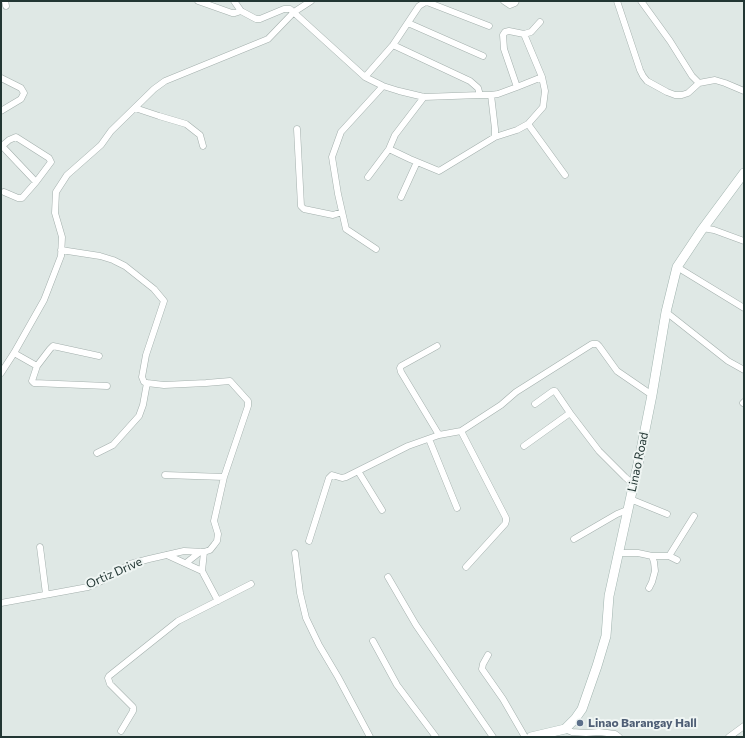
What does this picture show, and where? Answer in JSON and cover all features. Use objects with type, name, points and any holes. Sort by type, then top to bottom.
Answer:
[{"type":"street","points":[[198,1],[232,13],[241,12]]},
{"type":"street","points":[[234,1],[241,12],[256,19],[260,19],[288,8],[290,9],[365,77],[382,86],[399,91],[424,97],[491,95],[542,77]]},
{"type":"street","points":[[1,373],[44,300],[61,256],[62,237],[55,213],[56,192],[67,176],[101,145],[111,131],[154,89],[165,81],[268,40],[294,12],[311,1]]},
{"type":"street","points":[[504,1],[510,4],[515,3],[516,1]]},
{"type":"street","points":[[617,1],[640,70],[647,81],[675,95],[682,95],[699,83],[715,80],[744,91]]},
{"type":"street","points":[[641,1],[670,41],[692,76],[699,83]]},
{"type":"street","points":[[365,77],[393,45],[420,6],[427,2],[488,26]]},
{"type":"street","points":[[517,87],[504,49],[503,35],[505,32],[509,31],[524,34],[531,32],[540,22]]},
{"type":"street","points":[[408,23],[483,56]]},
{"type":"street","points":[[389,149],[439,171],[495,137],[517,130],[528,124],[543,108],[545,92],[542,77],[524,34]]},
{"type":"street","points":[[393,45],[470,81],[478,88],[480,95]]},
{"type":"street","points":[[1,78],[21,88],[24,93],[21,99],[1,111]]},
{"type":"street","points":[[376,249],[345,228],[332,157],[341,132],[382,86]]},
{"type":"street","points":[[491,95],[495,137]]},
{"type":"street","points":[[368,177],[389,149],[395,135],[424,97]]},
{"type":"street","points":[[135,108],[186,124],[200,135],[203,146]]},
{"type":"street","points":[[528,124],[565,175]]},
{"type":"street","points":[[297,129],[301,206],[304,209],[333,215],[342,212]]},
{"type":"street","points":[[4,192],[18,198],[22,198],[36,182],[50,163],[49,158],[16,137],[9,140],[2,146],[36,182]]},
{"type":"street","points":[[401,197],[417,162]]},
{"type":"street","name":"Linao Road","points":[[566,729],[582,709],[606,636],[609,596],[631,500],[652,395],[666,312],[677,267],[703,228],[744,173]]},
{"type":"street","points":[[703,228],[714,230],[744,241]]},
{"type":"street","points":[[61,250],[100,256],[113,260],[125,266],[154,289],[164,300],[146,355],[142,377],[144,382],[164,385],[230,380],[248,401],[248,406],[224,477],[214,521],[218,534],[217,541],[210,550],[202,552],[186,563]]},
{"type":"street","points":[[677,267],[744,308]]},
{"type":"street","points":[[666,312],[728,361],[744,370]]},
{"type":"street","points":[[309,540],[329,478],[334,475],[342,478],[408,446],[439,435],[461,431],[501,405],[516,392],[592,344],[597,344],[599,346],[617,371],[652,395]]},
{"type":"street","points":[[99,356],[53,346],[37,366],[32,381],[34,383],[107,386]]},
{"type":"street","points":[[437,346],[401,366],[400,368],[439,435]]},
{"type":"street","points":[[14,353],[37,366]]},
{"type":"street","points":[[97,453],[113,445],[139,416],[143,405],[147,383]]},
{"type":"street","points":[[535,404],[555,391],[599,452],[634,485]]},
{"type":"street","points":[[524,446],[570,413]]},
{"type":"street","points":[[461,431],[506,518],[505,524],[466,567]]},
{"type":"street","points":[[429,439],[458,508]]},
{"type":"street","points":[[358,471],[382,510]]},
{"type":"street","points":[[165,474],[224,477]]},
{"type":"street","points":[[631,500],[667,514]]},
{"type":"street","points":[[574,539],[617,514],[628,510]]},
{"type":"street","points":[[669,556],[694,516]]},
{"type":"street","points":[[40,547],[46,594]]},
{"type":"street","name":"Ortiz Drive","points":[[1,603],[88,587],[110,577],[130,564],[149,559],[184,551],[202,552]]},
{"type":"street","points":[[202,552],[202,571],[218,601]]},
{"type":"street","points":[[295,553],[300,593],[306,618],[319,645],[338,676],[370,737]]},
{"type":"street","points":[[618,553],[669,556],[677,560]]},
{"type":"street","points":[[167,555],[202,571]]},
{"type":"street","points":[[649,588],[655,571],[652,556]]},
{"type":"street","points":[[388,577],[416,625],[494,737]]},
{"type":"street","points":[[121,731],[133,711],[133,708],[110,684],[108,678],[109,676],[178,621],[251,584]]},
{"type":"street","points":[[373,641],[397,684],[436,737]]},
{"type":"street","points":[[488,655],[482,669],[503,699],[525,737]]},
{"type":"street","points":[[729,737],[744,726]]},
{"type":"street","points":[[531,737],[566,729],[572,732],[600,732],[615,734],[619,737]]},
{"type":"place","name":"Linao Barangay Hall","points":[[580,723]]}]
